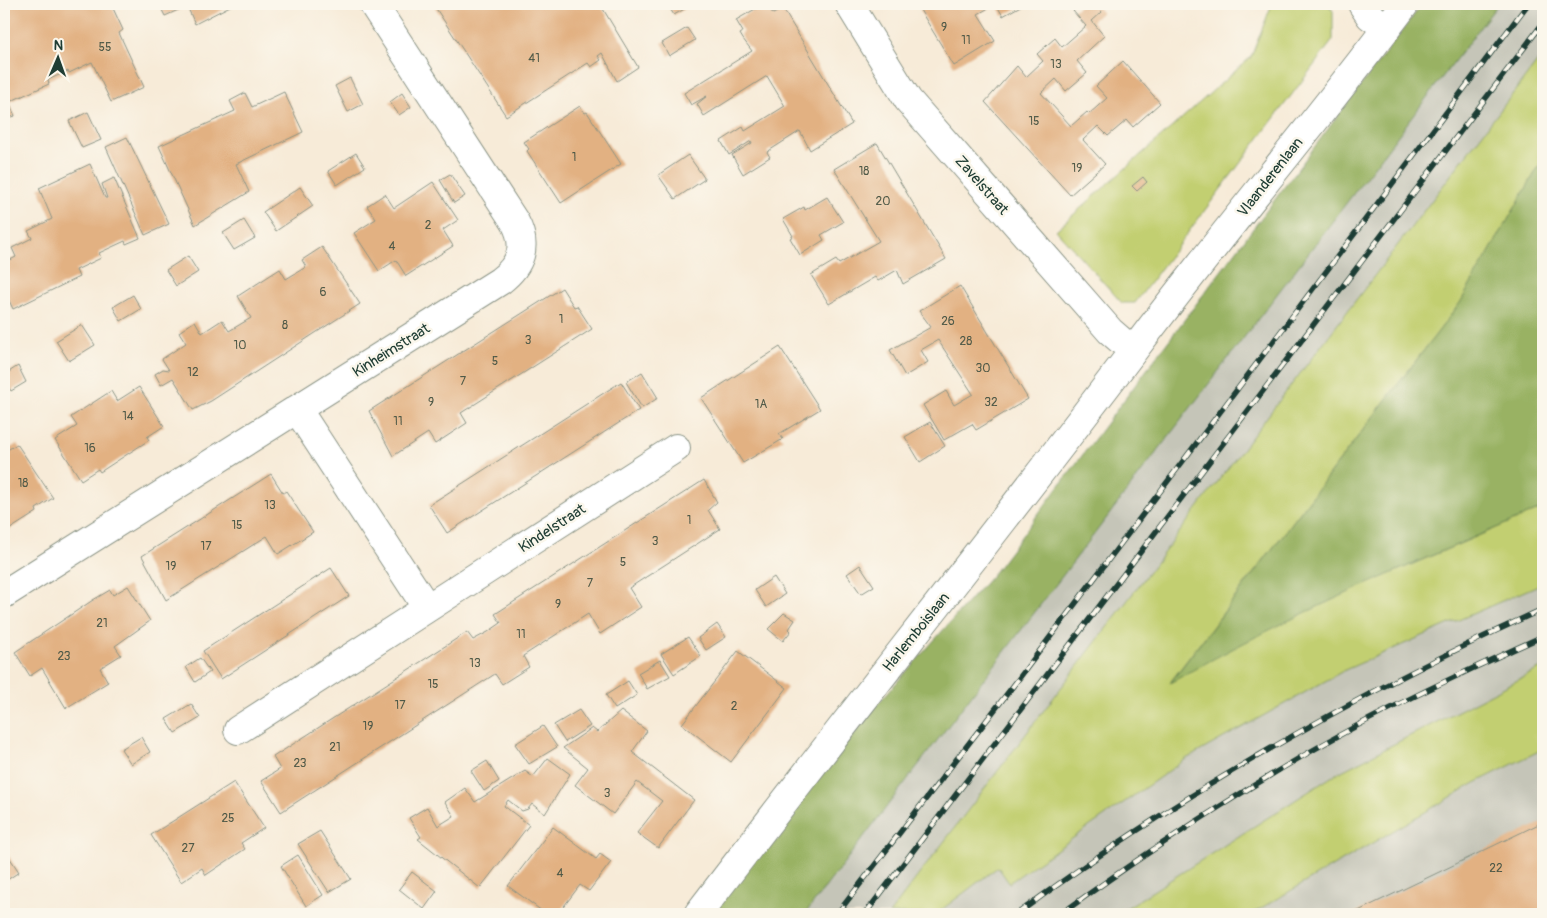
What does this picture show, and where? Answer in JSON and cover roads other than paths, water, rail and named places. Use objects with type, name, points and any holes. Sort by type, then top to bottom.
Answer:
[{"type":"street","name":"Kinheimstraat","points":[[4,594],[500,281],[514,269],[521,253],[522,237],[515,222],[373,4]]},
{"type":"street","name":"Zavelstraat","points":[[849,4],[908,100],[1110,331],[1133,351]]},
{"type":"street","points":[[1362,4],[1370,16],[1387,28]]},
{"type":"street","name":"Vlaanderenlaan","points":[[1133,351],[1405,4]]},
{"type":"street","name":"Harlemboislaan","points":[[698,914],[917,629],[1002,524],[1133,351]]},
{"type":"street","points":[[296,409],[427,608]]},
{"type":"street","name":"Kindelstraat","points":[[238,730],[676,448]]},
{"type":"railway","points":[[837,914],[1020,677],[1528,4]]},
{"type":"railway","points":[[865,914],[1543,23]]},
{"type":"railway","points":[[1017,914],[1142,827],[1272,748],[1406,675],[1543,609]]},
{"type":"railway","points":[[1061,914],[1176,834],[1326,743],[1418,695],[1543,636]]}]
